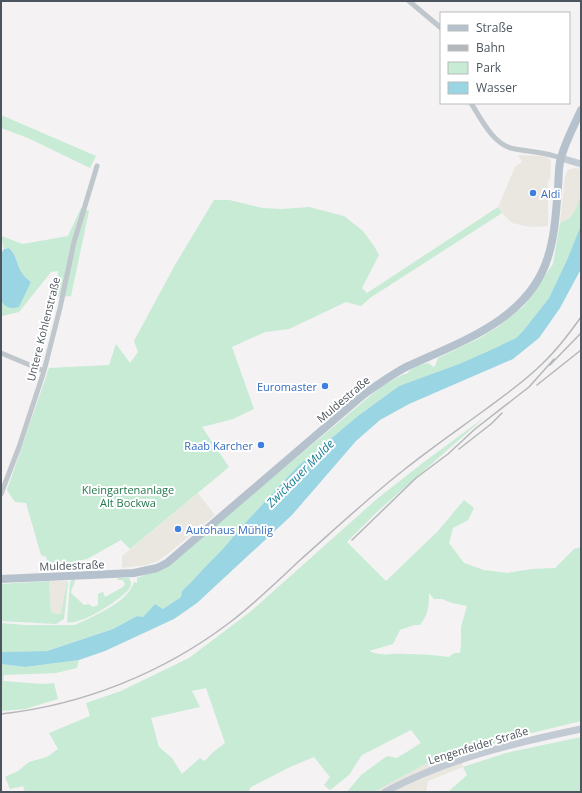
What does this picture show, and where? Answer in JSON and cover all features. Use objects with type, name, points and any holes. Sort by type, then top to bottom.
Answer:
[{"type":"main road","name":"Muldestraße","points":[[1,579],[134,574],[157,568],[167,563],[380,382],[406,367],[458,344],[497,322],[521,303],[531,291],[548,260],[553,236],[561,158],[581,110]]},
{"type":"main road","points":[[561,158],[580,164]]},
{"type":"main road","name":"Lengenfelder Straße","points":[[385,792],[436,768],[506,746],[581,729]]},
{"type":"street","points":[[409,1],[440,27]]},
{"type":"street","points":[[472,104],[490,131],[502,144],[514,149],[538,151],[561,158]]},
{"type":"street","name":"Untere Kohlenstraße","points":[[1,494],[19,448],[44,371],[60,308],[74,242],[97,166]]},
{"type":"street","points":[[1,353],[44,371]]},
{"type":"shaded area","points":[[518,155],[541,156],[549,158],[551,162],[550,180],[548,181],[548,226],[530,227],[512,223],[498,207],[515,167],[522,162]]},
{"type":"shaded area","points":[[575,168],[581,169],[581,194],[576,209],[567,221],[560,223],[565,176],[568,170]]},
{"type":"shaded area","points":[[198,493],[215,515],[158,561],[147,565],[122,568],[122,556]]},
{"type":"shaded area","points":[[49,581],[67,581],[61,614],[51,613]]},
{"type":"shaded area","points":[[462,755],[463,767],[428,781],[426,792],[374,792],[429,762]]},
{"type":"green space","points":[[1,115],[96,156],[90,168],[28,138],[1,128]]},
{"type":"green space","points":[[581,194],[581,225],[567,260],[549,298],[516,338],[459,364],[399,386],[358,416],[297,467],[193,581],[182,591],[181,597],[163,609],[155,604],[143,617],[137,616],[113,629],[47,651],[1,652],[1,623],[24,625],[75,625],[109,608],[125,596],[134,582],[137,583],[137,578],[167,566],[382,386],[404,374],[407,374],[411,369],[417,366],[429,363],[433,367],[435,366],[438,358],[480,338],[499,326],[524,306],[553,264],[560,223],[572,215]]},
{"type":"green space","name":"Kleingartenanlage Alt Bockwa","points":[[214,200],[229,200],[262,208],[282,209],[309,207],[344,216],[363,231],[379,255],[362,288],[367,293],[498,207],[502,213],[370,298],[361,306],[346,302],[289,329],[265,332],[232,347],[254,409],[233,419],[202,427],[229,467],[130,549],[121,540],[87,559],[49,567],[46,557],[41,555],[26,503],[15,502],[7,490],[49,368],[109,365],[116,344],[130,363],[138,352],[134,341],[175,265]]},
{"type":"green space","points":[[81,208],[89,211],[71,296],[58,297],[58,271],[51,272],[19,312],[2,316],[1,319],[1,288],[2,302],[13,308],[19,307],[31,282],[23,274],[12,251],[9,248],[4,249],[1,236],[23,244],[68,236]]},
{"type":"green space","points":[[485,417],[379,510],[347,542],[386,581],[438,531],[464,500],[474,508],[468,520],[453,528],[449,543],[464,563],[484,570],[507,573],[532,569],[555,568],[574,549],[581,547],[581,721],[499,741],[491,746],[462,755],[429,762],[374,792],[347,792],[361,775],[387,756],[397,758],[421,743],[411,730],[362,755],[349,775],[330,790],[324,785],[330,777],[314,757],[290,767],[251,787],[248,792],[25,792],[23,786],[10,789],[5,777],[18,771],[29,762],[47,757],[58,749],[49,733],[90,716],[86,703],[121,691],[189,658],[250,612],[378,498]],"holes":[[[429,593],[434,599],[442,599],[467,606],[461,627],[460,653],[454,653],[449,657],[417,654],[383,654],[369,651],[393,644],[400,630],[414,625],[420,625],[428,610]],[[206,688],[225,743],[212,753],[205,761],[200,758],[182,774],[172,758],[159,747],[151,718],[200,707],[192,691]]]},
{"type":"green space","points":[[117,578],[130,579],[131,586],[125,593],[100,611],[90,616],[73,622],[67,622],[70,583],[72,579],[75,579],[71,593],[84,605],[89,604],[93,607],[98,605],[98,594],[103,592],[105,597],[123,587],[125,584],[123,580],[118,580]]},
{"type":"green space","points":[[49,581],[51,613],[61,614],[67,581],[68,582],[64,619],[56,624],[1,621],[1,584]]},
{"type":"green space","points":[[79,660],[77,668],[56,673],[4,675],[3,681],[43,684],[54,683],[58,699],[25,709],[1,711],[1,664],[25,667]]},
{"type":"green space","points":[[581,737],[581,792],[448,792],[467,775],[463,767],[506,753]]},
{"type":"water","name":"Zwickauer Mulde","points":[[581,225],[581,269],[560,308],[539,338],[513,359],[409,404],[380,420],[356,441],[292,515],[197,603],[174,619],[105,651],[79,660],[25,667],[1,664],[1,652],[47,651],[113,629],[137,616],[143,617],[155,604],[163,609],[181,597],[182,591],[297,467],[358,416],[399,386],[459,364],[516,338],[549,298],[567,260]]},
{"type":"water","points":[[9,248],[14,254],[20,270],[31,282],[19,307],[14,308],[7,307],[2,302],[1,254],[4,249]]},
{"type":"railway","points":[[1,714],[32,710],[62,703],[121,684],[177,657],[204,641],[256,601],[391,480],[529,376],[558,347],[581,317]]},
{"type":"railway","points":[[550,365],[581,333]]},
{"type":"railway","points":[[537,385],[581,350]]},
{"type":"railway","points":[[352,540],[416,478],[448,454],[475,429],[529,387],[554,359]]},
{"type":"railway","points":[[459,449],[491,424],[502,413]]},
{"type":"place","name":"Aldi","points":[[533,193]]},
{"type":"place","name":"Euromaster","points":[[325,386]]},
{"type":"place","name":"Raab Karcher","points":[[261,445]]},
{"type":"place","name":"Autohaus Mühlig","points":[[178,529]]}]
